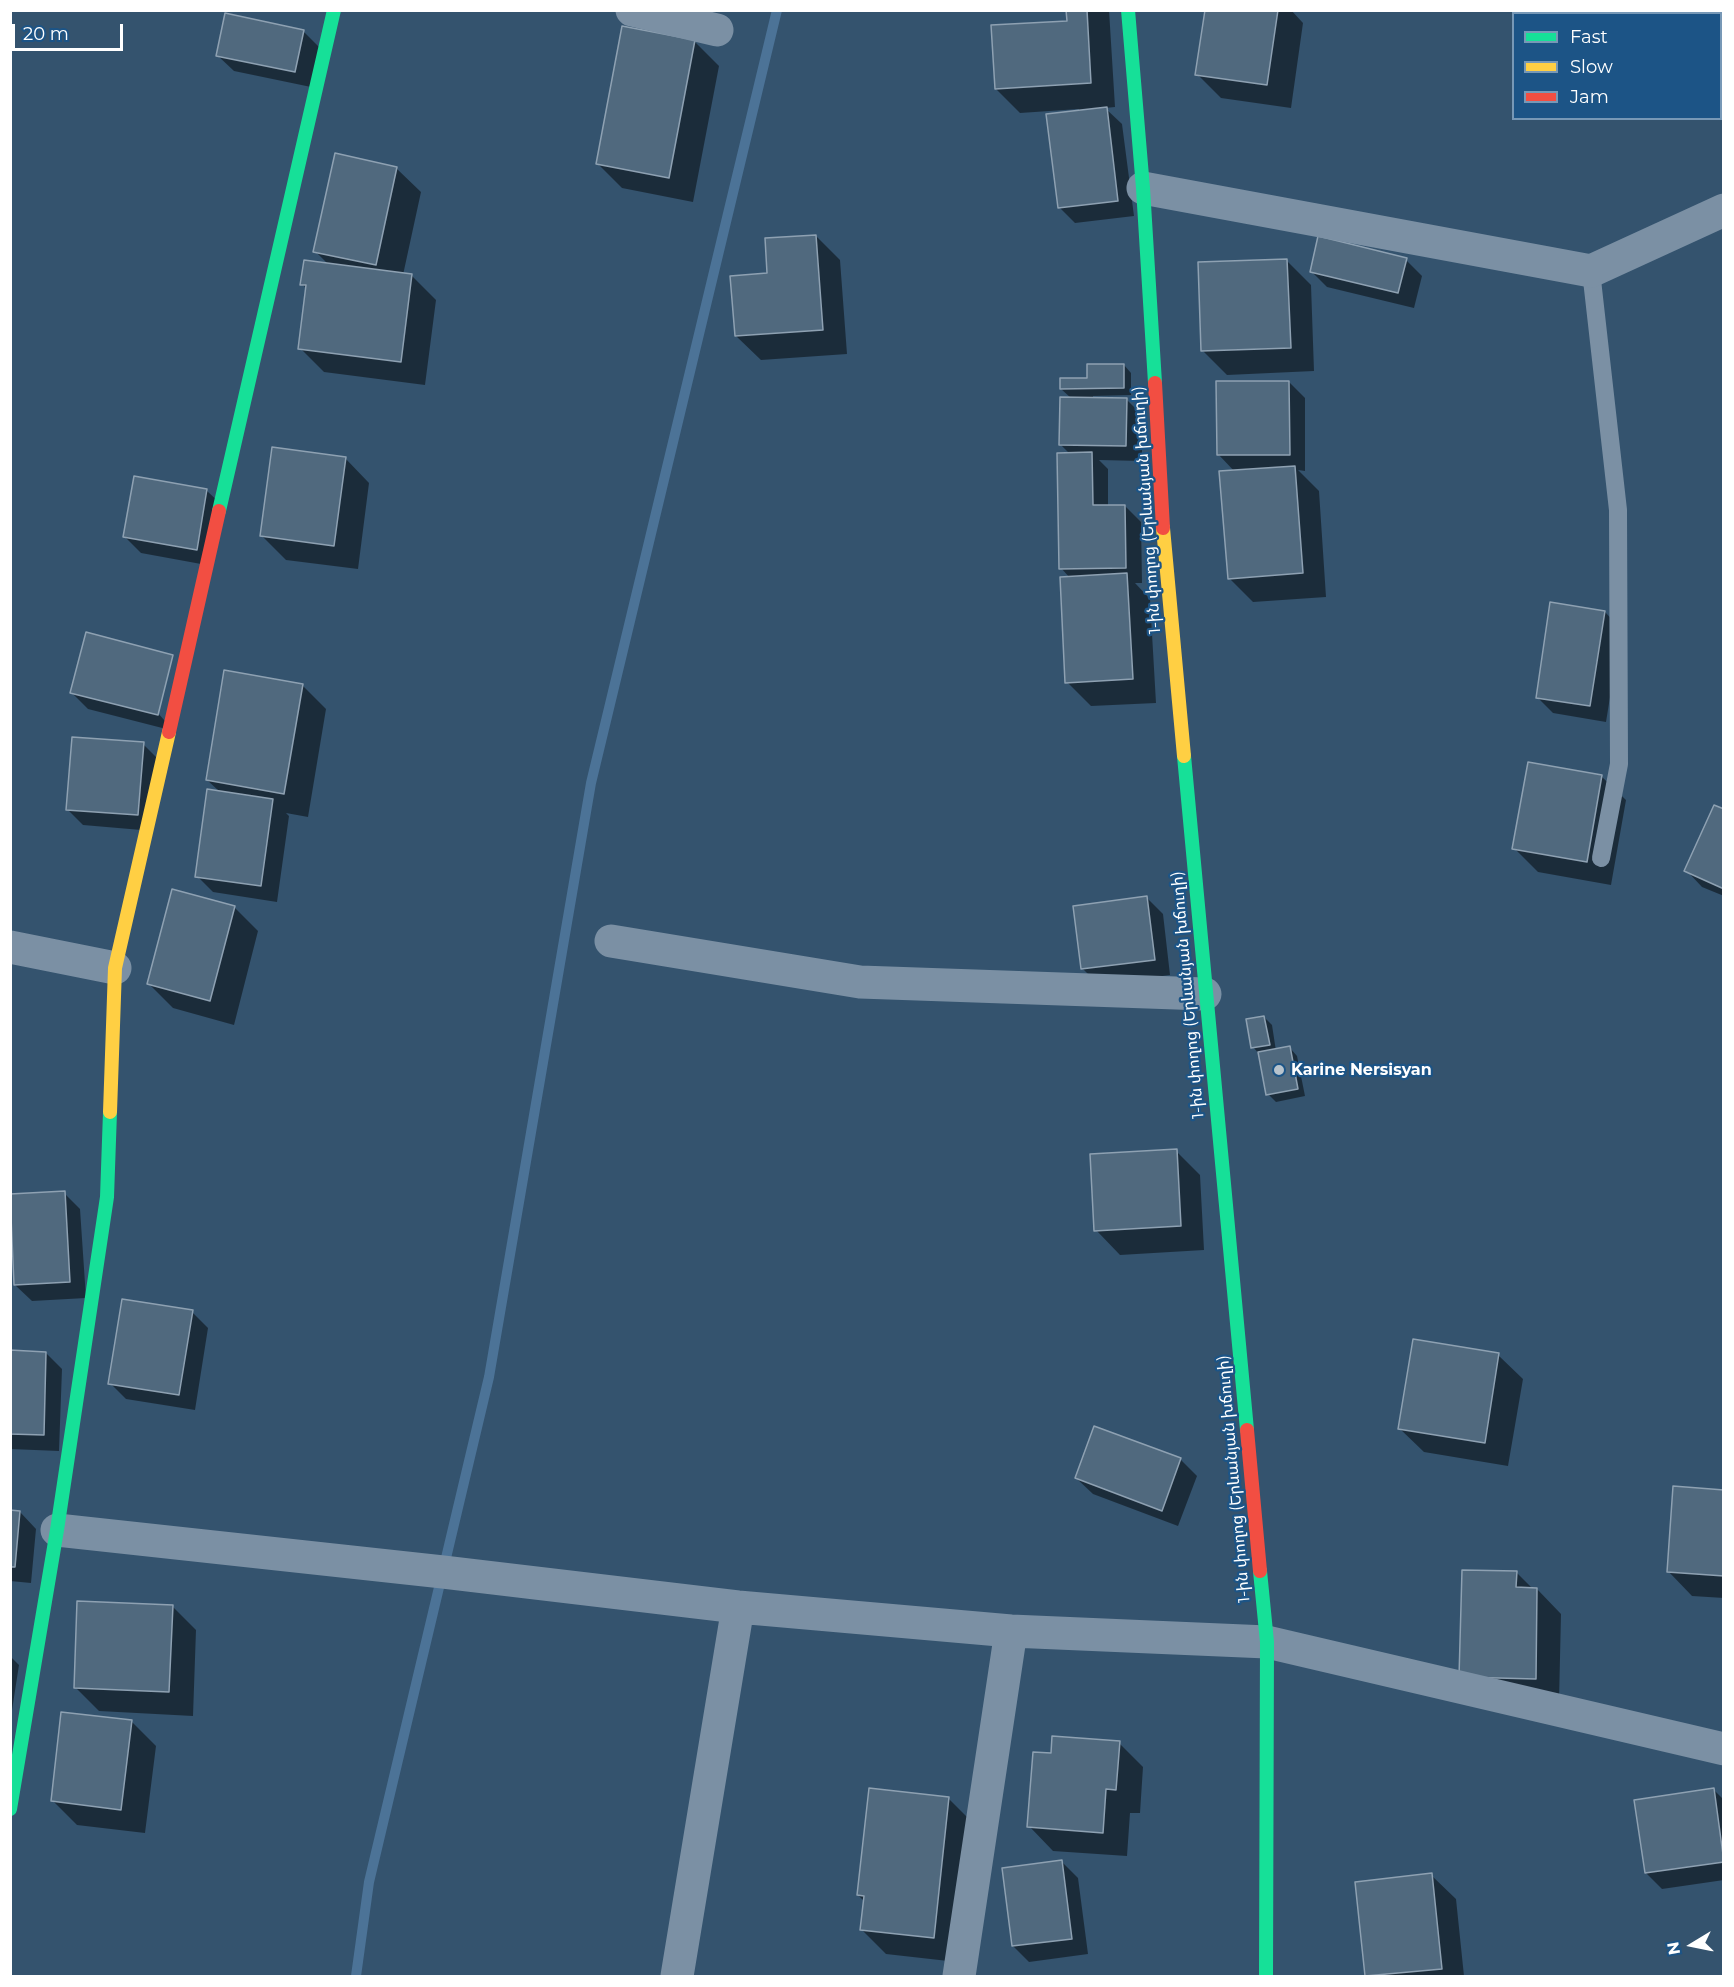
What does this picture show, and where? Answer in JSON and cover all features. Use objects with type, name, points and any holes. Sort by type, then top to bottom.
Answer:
[{"type":"main road","points":[[10,1809],[57,1530],[107,1197],[115,968],[334,10]]},
{"type":"main road","name":"1-ին փողոց (Երևանյան խճուղի)","points":[[1128,10],[1143,188],[1165,560],[1267,1642],[1266,1977]]},
{"type":"street","points":[[632,10],[717,30]]},
{"type":"street","points":[[1143,188],[1592,271],[1724,210]]},
{"type":"street","points":[[611,941],[860,982],[1205,994]]},
{"type":"street","points":[[10,947],[115,968]]},
{"type":"street","points":[[57,1530],[738,1607],[1011,1631],[1267,1642],[1724,1749]]},
{"type":"street","points":[[677,1977],[738,1607]]},
{"type":"street","points":[[959,1977],[1011,1631]]},
{"type":"lane","points":[[1592,271],[1618,510],[1619,764],[1601,858]]},
{"type":"building","points":[[1066,10],[1087,10],[1091,83],[995,89],[991,25],[1067,21]]},
{"type":"building","points":[[1205,10],[1278,10],[1267,85],[1195,75]]},
{"type":"building","points":[[225,13],[304,30],[295,72],[216,56]]},
{"type":"building","points":[[622,26],[695,40],[669,178],[596,164]]},
{"type":"building","points":[[1107,107],[1118,201],[1058,208],[1046,114]]},
{"type":"building","points":[[335,153],[397,167],[376,265],[313,252]]},
{"type":"building","points":[[816,235],[823,330],[735,336],[730,276],[767,273],[765,238]]},
{"type":"building","points":[[1318,236],[1407,258],[1398,293],[1310,272]]},
{"type":"building","points":[[1287,259],[1291,348],[1201,351],[1198,262]]},
{"type":"building","points":[[304,260],[412,274],[401,362],[298,349],[306,285],[300,285]]},
{"type":"building","points":[[1087,364],[1124,364],[1124,388],[1060,389],[1060,378],[1087,378]]},
{"type":"building","points":[[1216,381],[1289,381],[1290,455],[1217,455]]},
{"type":"building","points":[[1060,397],[1127,398],[1126,446],[1059,445]]},
{"type":"building","points":[[272,447],[346,457],[334,546],[260,536]]},
{"type":"building","points":[[1092,452],[1093,505],[1125,505],[1126,568],[1059,569],[1057,453]]},
{"type":"building","points":[[1295,466],[1303,573],[1228,579],[1219,471]]},
{"type":"building","points":[[134,476],[207,489],[197,550],[123,537]]},
{"type":"building","points":[[1127,573],[1133,679],[1065,683],[1060,577]]},
{"type":"building","points":[[1550,602],[1605,611],[1590,706],[1536,698]]},
{"type":"building","points":[[86,632],[173,655],[158,715],[70,693]]},
{"type":"building","points":[[224,670],[303,684],[284,794],[206,780]]},
{"type":"building","points":[[72,737],[144,742],[138,815],[66,810]]},
{"type":"building","points":[[1528,762],[1602,775],[1587,862],[1512,849]]},
{"type":"building","points":[[207,789],[273,799],[261,886],[195,877]]},
{"type":"building","points":[[1714,805],[1724,809],[1724,889],[1684,871]]},
{"type":"building","points":[[172,889],[235,906],[210,1001],[147,984]]},
{"type":"building","points":[[1147,896],[1155,960],[1081,969],[1073,906]]},
{"type":"building","points":[[1264,1016],[1270,1045],[1251,1048],[1246,1019]]},
{"type":"building","points":[[1290,1046],[1298,1089],[1266,1095],[1258,1052]]},
{"type":"building","points":[[1177,1149],[1181,1226],[1094,1231],[1090,1154]]},
{"type":"building","points":[[65,1191],[70,1282],[14,1285],[10,1194]]},
{"type":"building","points":[[122,1299],[193,1310],[179,1395],[108,1384]]},
{"type":"building","points":[[1413,1339],[1499,1353],[1485,1443],[1398,1429]]},
{"type":"building","points":[[10,1350],[46,1352],[44,1435],[10,1434]]},
{"type":"building","points":[[1094,1426],[1181,1458],[1162,1511],[1075,1478]]},
{"type":"building","points":[[1673,1486],[1724,1490],[1724,1576],[1667,1572]]},
{"type":"building","points":[[10,1510],[20,1511],[15,1567],[10,1567]]},
{"type":"building","points":[[1462,1570],[1517,1571],[1516,1587],[1537,1588],[1536,1679],[1459,1677]]},
{"type":"building","points":[[77,1601],[173,1605],[169,1692],[74,1688]]},
{"type":"building","points":[[61,1712],[132,1720],[121,1810],[51,1801]]},
{"type":"building","points":[[1052,1736],[1120,1741],[1116,1790],[1106,1789],[1103,1833],[1027,1827],[1033,1752],[1051,1753]]},
{"type":"building","points":[[869,1788],[949,1797],[934,1938],[860,1930],[864,1896],[857,1895]]},
{"type":"building","points":[[1714,1788],[1724,1862],[1645,1873],[1634,1800]]},
{"type":"building","points":[[1062,1860],[1072,1939],[1012,1946],[1002,1868]]},
{"type":"building","points":[[1432,1873],[1442,1969],[1365,1976],[1355,1882]]},
{"type":"waterway","points":[[356,1976],[369,1882],[489,1377],[591,783],[777,10]]},
{"type":"traffic: fast","points":[[219,511],[334,10]]},
{"type":"traffic: fast","points":[[1128,10],[1143,188],[1155,383]]},
{"type":"traffic: fast","points":[[1184,756],[1247,1430]]},
{"type":"traffic: fast","points":[[10,1809],[57,1530],[107,1197],[110,1112]]},
{"type":"traffic: fast","points":[[1260,1571],[1267,1642],[1266,1976]]},
{"type":"traffic: slow","points":[[1163,528],[1184,756]]},
{"type":"traffic: slow","points":[[110,1112],[115,968],[169,732]]},
{"type":"traffic: jam","points":[[1155,383],[1163,528]]},
{"type":"traffic: jam","points":[[169,732],[219,511]]},
{"type":"traffic: jam","points":[[1247,1430],[1260,1571]]},
{"type":"place","name":"Karine Nersisyan","points":[[1279,1070]]}]
